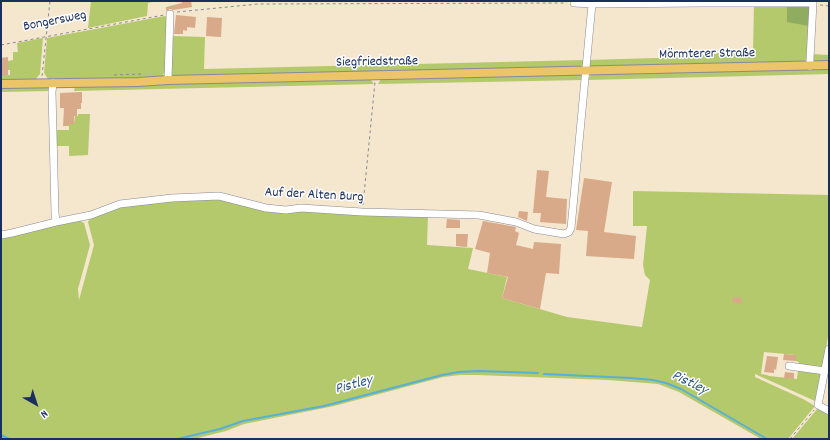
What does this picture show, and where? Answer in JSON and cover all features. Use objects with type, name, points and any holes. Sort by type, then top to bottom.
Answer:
[{"type":"main road","name":"Mörmterer Straße","points":[[586,71],[829,65]]},
{"type":"main road","name":"Siegfriedstraße","points":[[1,84],[586,71]]},
{"type":"street","points":[[574,2],[592,4],[813,3],[810,66]]},
{"type":"street","points":[[586,71],[592,4]]},
{"type":"street","points":[[168,80],[170,14]]},
{"type":"street","name":"Auf der Alten Burg","points":[[1,235],[12,234],[56,222],[91,215],[120,204],[180,197],[219,196],[266,208],[286,210],[301,208],[362,212],[479,215],[516,222],[534,229],[564,234],[569,232],[571,228],[586,71]]},
{"type":"street","points":[[53,83],[54,206],[56,222]]},
{"type":"street","points":[[829,348],[818,405],[829,411]]},
{"type":"street","points":[[789,366],[825,371]]},
{"type":"path","points":[[41,83],[50,1]]},
{"type":"path","name":"Bongersweg","points":[[1,45],[178,12],[258,4],[574,2]]},
{"type":"path","points":[[813,3],[829,6]]},
{"type":"path","points":[[362,212],[376,76]]},
{"type":"path","points":[[790,439],[818,405]]},
{"type":"green space","points":[[91,1],[153,1],[148,3],[147,16],[88,28]]},
{"type":"green space","points":[[754,4],[787,5],[809,26],[807,56],[805,62],[591,67],[588,60],[690,57],[719,53],[753,53]]},
{"type":"green space","points":[[787,5],[810,6],[809,26],[787,22]]},
{"type":"green space","points":[[165,16],[169,19],[166,70],[161,78],[48,79],[44,73],[47,38]]},
{"type":"green space","points":[[171,36],[205,37],[204,69],[585,60],[580,68],[172,77]]},
{"type":"green space","points":[[43,38],[40,74],[35,80],[1,81],[1,75],[10,75],[10,70],[8,70],[8,61],[13,60],[13,52],[18,52],[17,43]]},
{"type":"green space","points":[[812,54],[829,55],[829,62],[814,62]]},
{"type":"green space","points":[[829,69],[829,74],[587,80],[592,74]]},
{"type":"green space","points":[[580,74],[584,80],[378,84],[381,79]]},
{"type":"green space","points":[[370,79],[374,84],[74,91],[75,86]]},
{"type":"green space","points":[[47,87],[51,91],[1,92],[1,88]]},
{"type":"green space","points":[[78,114],[90,114],[88,155],[69,156],[69,146],[56,146],[55,130],[69,130],[69,124],[75,124],[75,116],[78,116]]},
{"type":"green space","points":[[633,191],[829,195],[829,332],[822,367],[799,365],[799,362],[796,361],[796,355],[764,352],[761,374],[797,379],[798,371],[821,373],[815,401],[755,374],[755,377],[815,406],[788,439],[761,439],[679,392],[658,384],[608,380],[460,375],[443,377],[334,406],[244,424],[226,431],[194,439],[1,439],[1,236],[79,220],[84,223],[90,245],[78,289],[79,300],[94,245],[88,222],[91,217],[120,206],[144,202],[218,198],[301,210],[428,216],[427,245],[473,248],[468,269],[507,277],[502,298],[567,317],[642,327],[650,280],[645,275],[643,265],[647,226],[633,226]]},
{"type":"green space","points":[[818,408],[829,414],[829,439],[792,439]]},
{"type":"building","points":[[182,1],[191,1],[192,7],[173,10],[170,9],[166,11],[166,7],[182,3]]},
{"type":"building","points":[[176,15],[196,17],[195,28],[187,27],[187,31],[183,30],[183,34],[174,34]]},
{"type":"building","points":[[207,17],[222,18],[221,37],[206,36]]},
{"type":"building","points":[[8,57],[8,75],[1,75],[1,58]]},
{"type":"building","points":[[82,92],[81,109],[77,109],[77,116],[74,116],[75,124],[63,126],[64,108],[60,108],[60,93]]},
{"type":"building","points":[[537,170],[549,171],[546,197],[567,199],[566,224],[540,222],[541,213],[533,213]]},
{"type":"building","points":[[584,178],[612,182],[604,232],[636,236],[634,259],[586,256],[588,231],[576,230]]},
{"type":"building","points":[[519,211],[528,212],[527,221],[518,217]]},
{"type":"building","points":[[447,219],[460,220],[460,228],[446,228]]},
{"type":"building","points":[[483,221],[516,227],[515,231],[519,233],[516,245],[533,249],[534,242],[561,244],[559,274],[546,273],[540,309],[502,298],[508,277],[487,273],[490,253],[475,249]]},
{"type":"building","points":[[456,234],[468,234],[467,247],[456,246]]},
{"type":"building","points":[[733,297],[742,298],[741,304],[732,302]]},
{"type":"building","points":[[784,354],[796,355],[796,361],[783,360]]},
{"type":"building","points":[[767,356],[778,357],[776,370],[774,369],[774,373],[764,372]]},
{"type":"building","points":[[785,372],[794,373],[794,379],[784,378]]},
{"type":"waterway","name":"Pistley","points":[[177,439],[220,429],[243,421],[324,406],[442,375],[479,371],[538,373]]},
{"type":"waterway","name":"Pistley","points":[[544,374],[631,378],[666,383],[681,389],[767,439]]},
{"type":"waterway","name":"Pistley","points":[[1,435],[9,439]]}]
